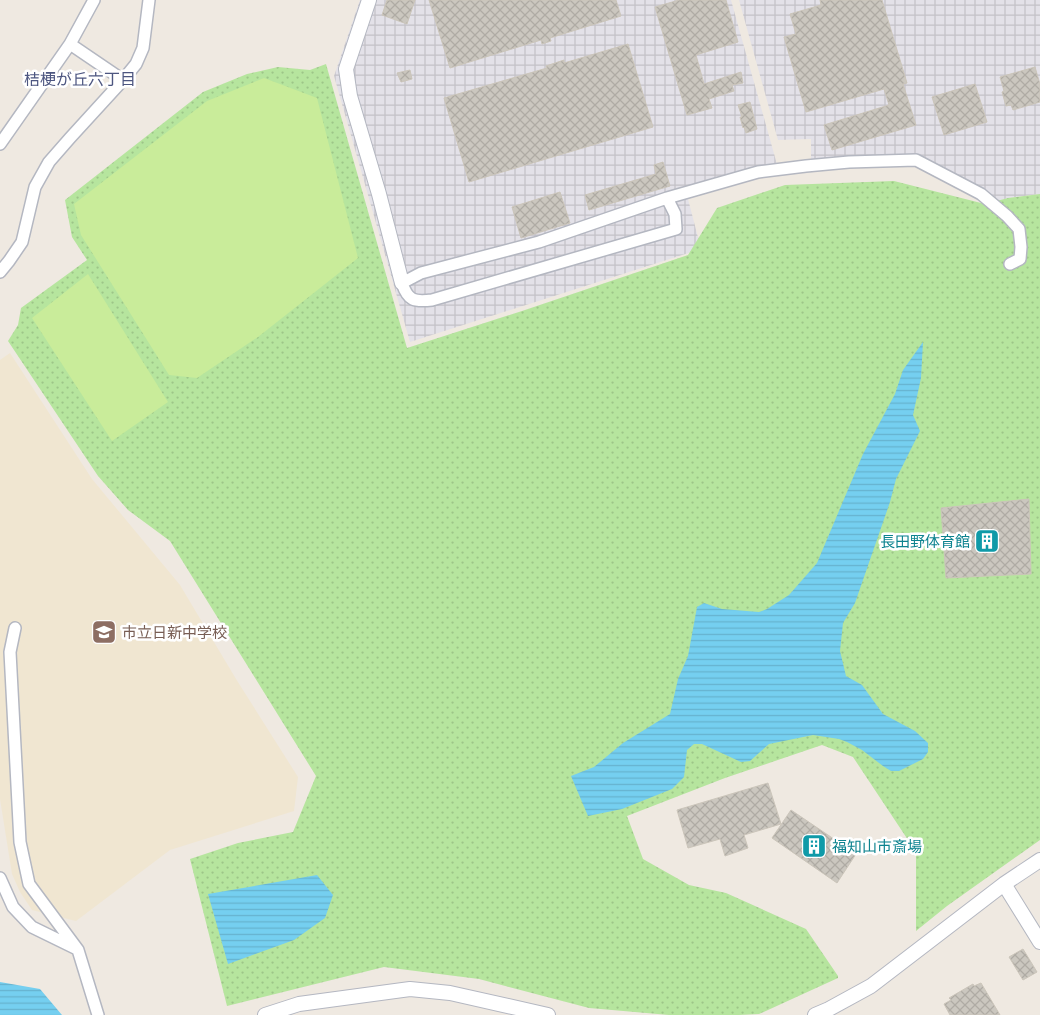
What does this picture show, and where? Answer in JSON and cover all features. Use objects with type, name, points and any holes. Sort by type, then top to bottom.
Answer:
[{"type":"street","points":[[0,144],[70,44],[94,0]]},
{"type":"street","points":[[0,272],[22,242],[35,187],[49,162],[124,80],[136,64],[143,48],[149,0]]},
{"type":"street","points":[[370,0],[346,70],[350,96],[379,194],[402,283],[406,294],[417,302],[432,300],[676,229],[675,214],[667,198]]},
{"type":"street","points":[[70,44],[124,80]]},
{"type":"street","points":[[402,283],[421,273],[539,242],[667,198],[758,172],[849,162],[916,160],[981,194],[1019,229],[1020,259],[1010,264]]},
{"type":"street","points":[[15,628],[10,652],[20,842],[30,884],[78,950],[98,1015]]},
{"type":"street","points":[[815,1015],[871,986],[1004,884],[1040,860]]},
{"type":"street","points":[[0,878],[13,907],[32,927],[78,950]]},
{"type":"street","points":[[1004,884],[1040,942]]},
{"type":"street","points":[[265,1015],[298,1004],[410,989],[450,993],[548,1015]]},
{"type":"shaded area","points":[[360,0],[731,0],[778,168],[688,199],[701,249],[410,342],[334,76]]},
{"type":"shaded area","points":[[739,0],[1040,0],[1040,194],[1008,198],[991,203],[915,164],[811,169],[811,139],[778,140]]},
{"type":"shaded area","name":"市立日新中学校","points":[[10,353],[92,479],[180,585],[236,679],[298,777],[294,811],[170,850],[76,921],[32,910],[20,892],[12,874],[0,799],[0,360]]},
{"type":"green space","points":[[326,64],[407,348],[688,255],[717,208],[785,185],[894,181],[985,204],[1008,198],[1040,194],[1040,840],[947,906],[916,931],[916,852],[853,757],[822,745],[725,778],[627,816],[643,859],[689,885],[726,893],[806,929],[838,976],[838,978],[759,1014],[669,1015],[589,1008],[479,979],[384,967],[227,1006],[190,859],[238,843],[293,832],[316,776],[170,541],[128,510],[98,476],[8,341],[18,325],[21,308],[87,260],[72,237],[65,200],[203,92],[247,74],[278,67],[310,70]]},
{"type":"green space","points":[[264,78],[317,98],[358,258],[258,337],[197,378],[169,375],[81,235],[74,204],[207,101]]},
{"type":"green space","points":[[88,274],[168,402],[112,441],[32,318]]},
{"type":"water","points":[[923,342],[921,378],[913,415],[920,431],[896,479],[890,502],[855,603],[843,623],[840,651],[846,676],[862,685],[883,714],[915,731],[928,743],[928,752],[923,759],[899,771],[891,771],[862,750],[847,742],[813,735],[769,744],[750,761],[741,762],[702,744],[694,744],[687,750],[684,777],[672,789],[622,809],[588,816],[571,776],[594,767],[623,743],[670,714],[678,679],[688,656],[697,607],[704,603],[722,609],[759,612],[789,595],[817,563],[863,454],[895,394],[903,370]]},
{"type":"water","points":[[317,875],[333,895],[325,918],[294,940],[228,964],[208,894]]},
{"type":"water","points":[[0,982],[40,989],[62,1015],[0,1015]]},
{"type":"building","points":[[387,0],[415,0],[407,24],[382,15]]},
{"type":"building","points":[[429,0],[616,0],[621,16],[550,38],[551,41],[542,44],[541,40],[450,68]]},
{"type":"building","points":[[679,0],[726,0],[738,42],[696,55],[704,84],[741,72],[743,83],[732,85],[734,91],[709,99],[712,108],[687,115],[655,7]]},
{"type":"building","points":[[820,0],[882,0],[907,83],[903,84],[916,125],[832,150],[824,125],[889,105],[884,89],[806,112],[784,37],[796,34],[790,14],[821,5]]},
{"type":"building","points":[[628,44],[653,127],[469,182],[444,98],[547,68],[546,66],[564,60],[564,63]]},
{"type":"building","points":[[1035,67],[1040,84],[1040,102],[1013,110],[1011,105],[1006,106],[1000,77]]},
{"type":"building","points":[[410,70],[412,79],[401,82],[397,73]]},
{"type":"building","points":[[975,84],[987,122],[944,135],[932,97]]},
{"type":"building","points":[[750,102],[757,129],[746,133],[743,128],[738,105]]},
{"type":"building","points":[[663,162],[670,186],[589,210],[585,195],[656,174],[654,165]]},
{"type":"building","points":[[560,192],[570,223],[521,238],[512,207]]},
{"type":"building","name":"長田野体育館","points":[[1029,499],[1031,574],[946,578],[941,508]]},
{"type":"building","points":[[768,783],[781,824],[744,835],[748,848],[725,856],[720,839],[688,848],[677,810]]},
{"type":"building","name":"福知山市斎場","points":[[791,810],[856,854],[837,883],[772,838]]},
{"type":"building","points":[[1023,949],[1037,972],[1023,980],[1009,957]]},
{"type":"building","points":[[981,983],[1000,1015],[950,1015],[944,1004],[951,1000],[949,998],[973,984],[974,986]]},
{"type":"place","name":"長田野体育館","points":[[987,541]]},
{"type":"place","name":"市立日新中学校","points":[[104,632]]},
{"type":"place","name":"福知山市斎場","points":[[814,846]]},
{"type":"district","name":"桔梗が丘六丁目","points":[[80,79]]}]
